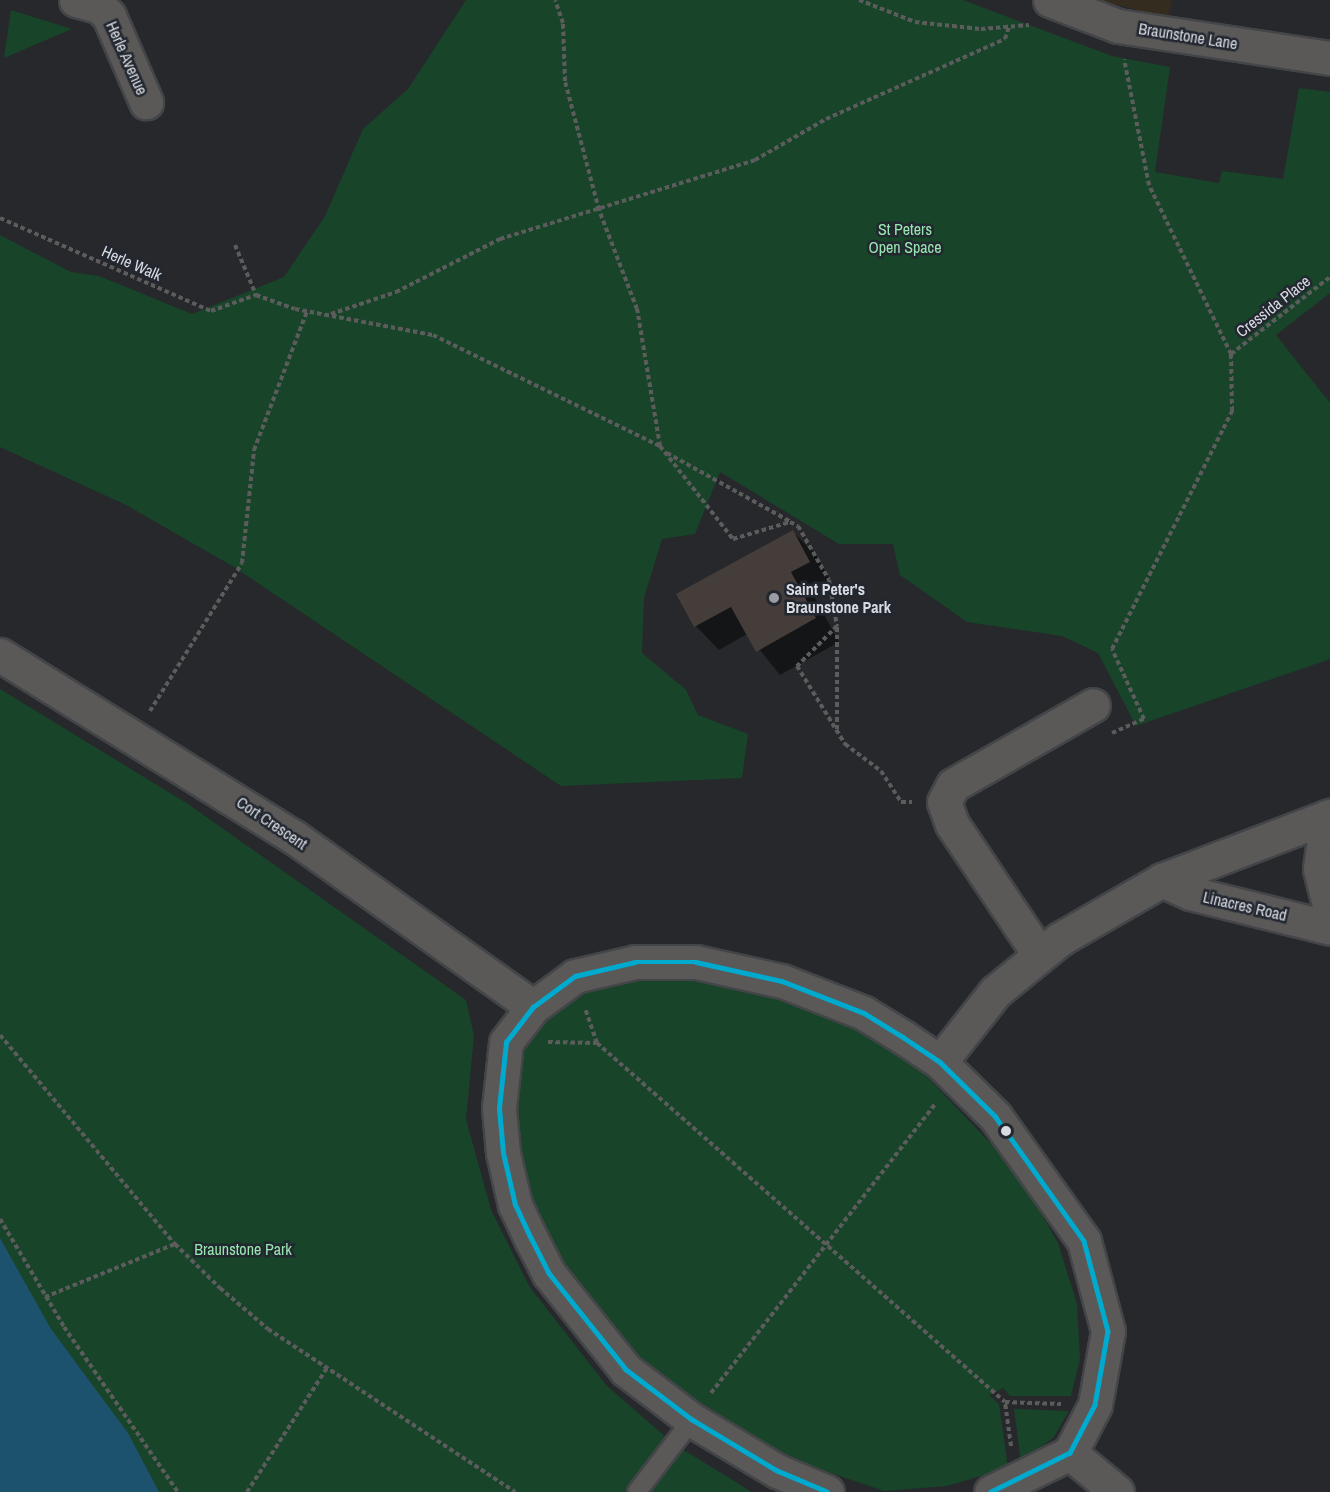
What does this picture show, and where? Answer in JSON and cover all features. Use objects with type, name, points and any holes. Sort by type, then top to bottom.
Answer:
[{"type":"street","name":"Herle Avenue","points":[[76,0],[99,6],[109,16],[146,102]]},
{"type":"street","name":"Braunstone Lane","points":[[1059,4],[1118,26],[1330,58]]},
{"type":"street","name":"Cort Crescent","points":[[0,655],[135,734],[294,837],[533,1007]]},
{"type":"street","points":[[1039,954],[952,824],[944,802],[953,785],[1093,705]]},
{"type":"street","points":[[947,1070],[995,992],[1039,954],[1162,880],[1329,816]]},
{"type":"street","points":[[1329,816],[1320,869],[1330,909]]},
{"type":"street","name":"Linacres Road","points":[[1162,880],[1190,894],[1330,928]]},
{"type":"street","points":[[827,1492],[777,1471],[692,1420],[626,1370],[549,1274],[531,1239],[515,1205],[503,1153],[499,1107],[506,1042],[533,1007],[575,976],[635,962],[696,962],[782,981],[864,1013],[947,1070],[1015,1141],[1084,1241],[1108,1331],[1095,1405],[1070,1453],[1004,1487]]},
{"type":"street","points":[[1070,1453],[1117,1492]]},
{"type":"lane","points":[[637,1492],[692,1420]]},
{"type":"path","points":[[555,0],[563,23],[565,81],[598,210],[637,309],[660,446]]},
{"type":"path","points":[[859,0],[915,22],[1009,27],[1027,26],[1059,4]]},
{"type":"path","points":[[1101,738],[1144,719],[1112,649],[1232,411],[1231,354],[1149,185],[1118,26]]},
{"type":"path","points":[[330,315],[396,292],[500,239],[755,160],[826,119],[1005,39],[1009,27]]},
{"type":"path","name":"Herle Walk","points":[[0,218],[211,311],[256,295]]},
{"type":"path","points":[[235,245],[256,295],[307,311],[433,335],[660,446],[733,539],[790,522]]},
{"type":"path","name":"Cressida Place","points":[[1231,354],[1330,277]]},
{"type":"path","points":[[135,734],[242,563],[254,450],[307,311]]},
{"type":"path","points":[[664,451],[798,526],[830,580],[837,626],[837,731]]},
{"type":"path","points":[[837,626],[797,666],[837,731],[881,771],[901,802],[944,802]]},
{"type":"path","points":[[575,976],[597,1043],[1005,1402],[1095,1405]]},
{"type":"path","points":[[0,1035],[175,1244],[268,1329],[515,1492]]},
{"type":"path","points":[[506,1042],[597,1043]]},
{"type":"path","points":[[692,1420],[947,1070]]},
{"type":"path","points":[[0,1219],[45,1297],[178,1492]]},
{"type":"path","points":[[45,1297],[175,1244]]},
{"type":"path","points":[[247,1492],[327,1368]]},
{"type":"path","points":[[1004,1487],[1005,1402]]},
{"type":"shaded area","points":[[1097,0],[1172,0],[1168,18]]},
{"type":"green space","name":"St Peters Open Space","points":[[466,0],[963,0],[1112,56],[1170,67],[1155,172],[1219,183],[1222,171],[1283,179],[1299,88],[1330,92],[1330,293],[1276,335],[1330,403],[1330,659],[1136,726],[1098,653],[1062,636],[967,622],[900,575],[893,544],[839,544],[720,472],[695,534],[662,539],[644,598],[642,653],[686,690],[698,715],[748,734],[742,778],[561,786],[234,567],[126,505],[0,447],[0,235],[71,272],[99,276],[192,314],[284,277],[325,216],[363,129],[408,89]]},
{"type":"green space","points":[[11,10],[72,29],[4,58]]},
{"type":"green space","name":"Braunstone Park","points":[[0,689],[188,804],[466,1000],[474,1036],[466,1119],[491,1210],[529,1286],[607,1386],[674,1444],[752,1492],[0,1492]]},
{"type":"green space","points":[[700,975],[779,990],[858,1025],[911,1060],[1017,1171],[1058,1243],[1077,1304],[1080,1359],[1071,1396],[1010,1396],[1003,1388],[989,1395],[999,1404],[1008,1468],[947,1486],[884,1491],[775,1454],[687,1401],[635,1362],[546,1246],[517,1173],[508,1114],[518,1066],[534,1031],[565,1004],[604,983]]},
{"type":"green space","points":[[1014,1409],[1069,1411],[1054,1437],[1021,1462]]},
{"type":"water","points":[[0,1238],[51,1329],[128,1433],[159,1492],[0,1492]]},
{"type":"building","points":[[793,530],[810,562],[791,572],[816,618],[756,652],[731,607],[694,627],[676,594]]},
{"type":"transit line","points":[[827,1492],[777,1471],[692,1420],[626,1370],[549,1274],[531,1239],[515,1205],[503,1153],[499,1108],[506,1042],[533,1007],[575,976],[635,962],[696,962],[782,981],[864,1013],[903,1037],[940,1062],[995,1116],[1084,1241],[1108,1331],[1095,1405],[1070,1453],[991,1492]]},
{"type":"place","name":"Saint Peter's Braunstone Park","points":[[774,598]]}]
